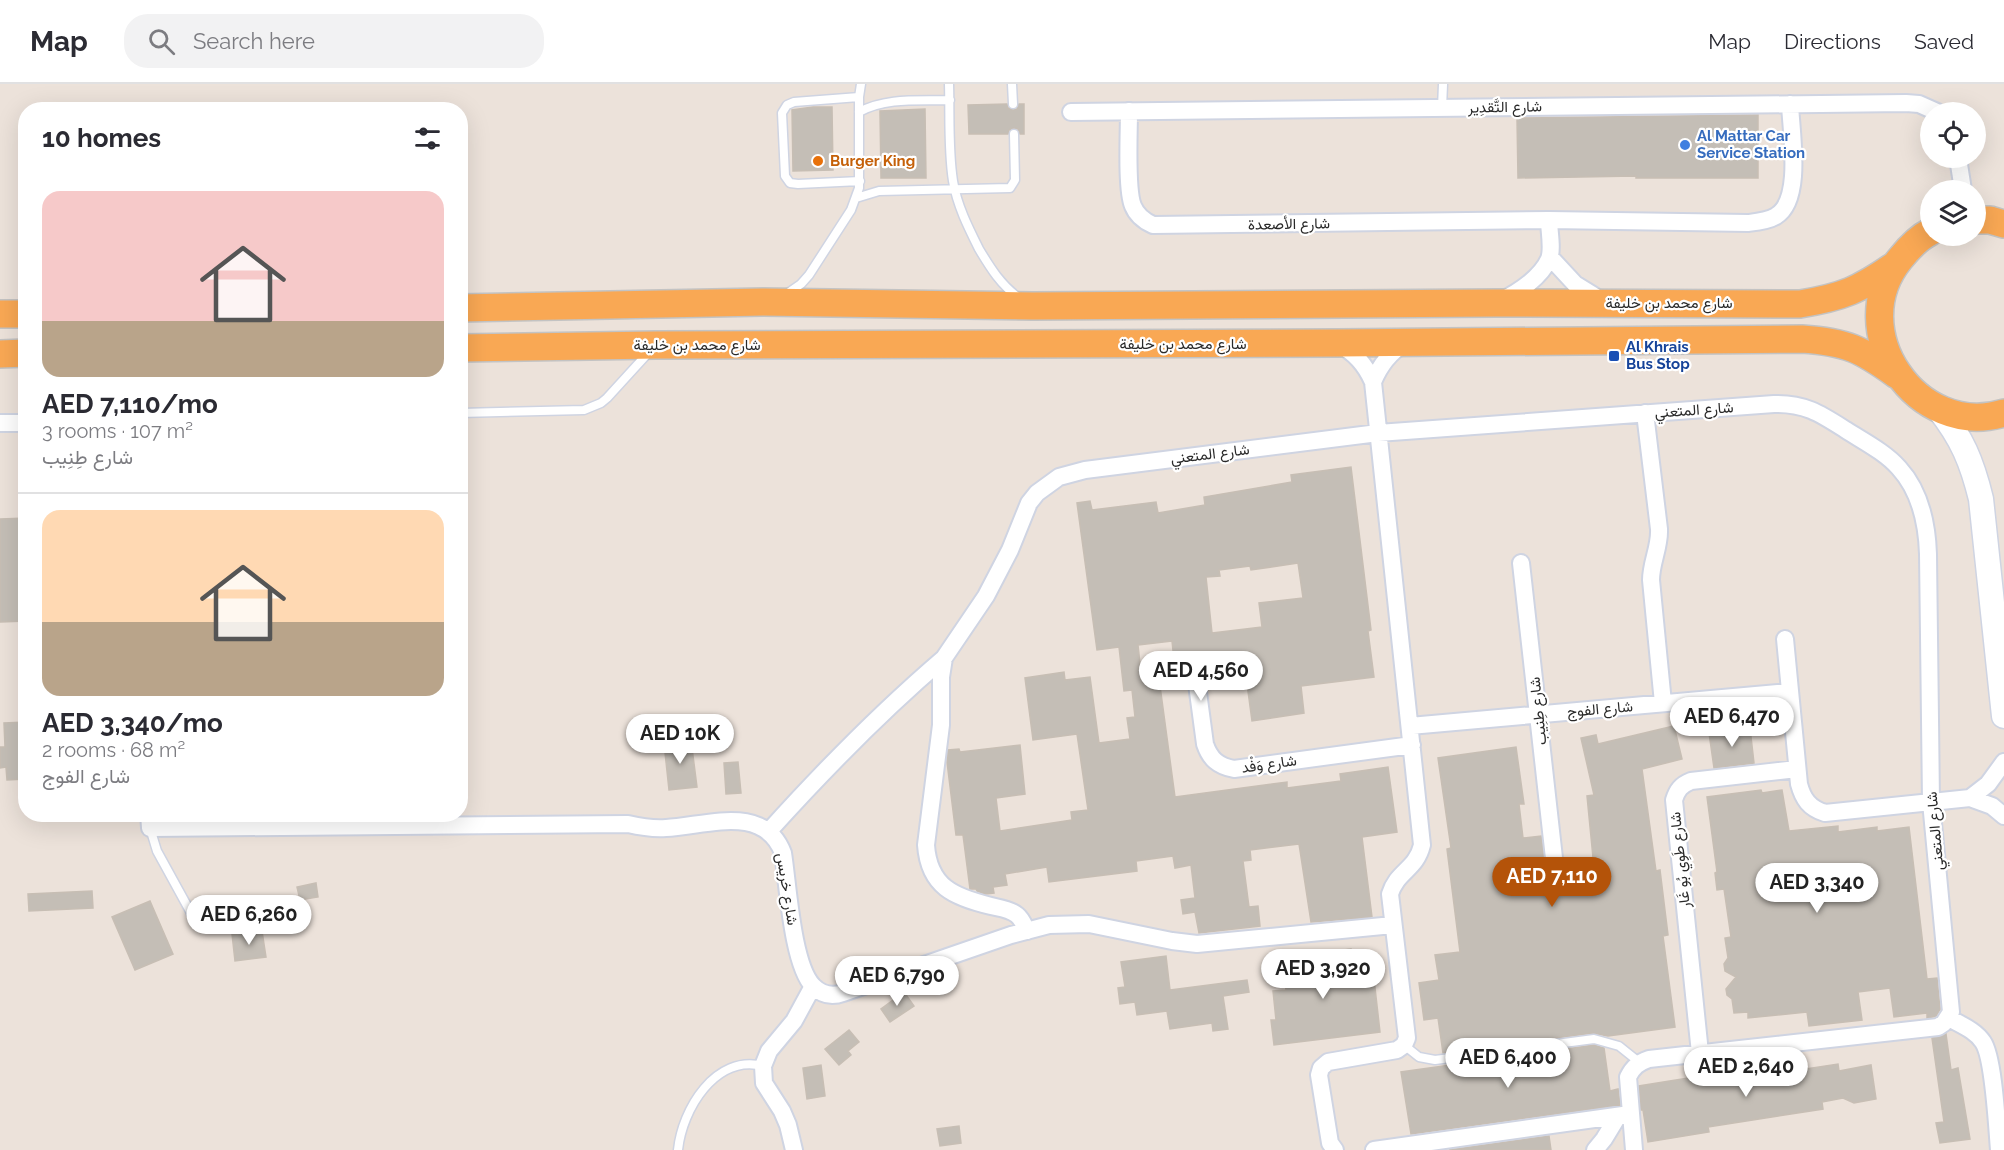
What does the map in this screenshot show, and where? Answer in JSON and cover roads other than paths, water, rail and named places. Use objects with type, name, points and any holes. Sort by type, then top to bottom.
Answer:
[{"type":"highway","points":[[1986,220],[2004,224]]},
{"type":"highway","points":[[1897,375],[1887,354],[1881,332],[1880,308],[1885,286],[1895,265],[1909,248],[1920,240]]},
{"type":"highway","name":"شارع محمد بن خليفة","points":[[468,308],[763,302],[1033,306],[1800,304],[1831,299],[1851,292],[1895,265]]},
{"type":"highway","points":[[0,314],[18,314]]},
{"type":"highway","name":"شارع محمد بن خليفة","points":[[468,348],[1790,339],[1832,341],[1853,347],[1874,358],[1897,375],[1909,388],[1938,408],[1957,415],[1978,417],[2004,413]]},
{"type":"highway","points":[[0,354],[18,353]]},
{"type":"main road","points":[[1938,408],[1955,429],[1966,450],[1981,499],[2004,716]]},
{"type":"street","name":"شارع الأصعدة","points":[[1129,111],[1130,195],[1137,214],[1144,221],[1153,225],[1549,220],[1748,223],[1776,216],[1785,207],[1791,195],[1793,180],[1790,104]]},
{"type":"street","name":"شارع التَّقدِير","points":[[1071,112],[1920,104]]},
{"type":"street","points":[[1496,303],[1526,285],[1550,257],[1549,220]]},
{"type":"street","points":[[1550,257],[1575,284],[1608,303]]},
{"type":"street","points":[[1335,1150],[1330,1143],[1319,1075],[1321,1068],[1328,1062],[1397,1050],[1404,1045],[1407,1033],[1390,901],[1396,880],[1415,863],[1422,845],[1372,382],[1362,363],[1337,343]]},
{"type":"street","points":[[1372,382],[1382,363],[1396,348],[1405,343]]},
{"type":"street","name":"شارع المتعني","points":[[1027,931],[1021,919],[1011,911],[954,895],[940,882],[930,864],[926,845],[941,725],[941,677],[944,658],[982,603],[999,573],[1029,503],[1037,493],[1059,477],[1085,470],[1378,433],[1774,404],[1801,405],[1823,415],[1899,467],[1916,495],[1926,525],[1931,802],[1952,1004],[1949,1018]]},
{"type":"street","points":[[1646,413],[1659,529],[1659,543],[1652,564],[1651,580],[1664,703]]},
{"type":"street","points":[[0,423],[18,423]]},
{"type":"street","name":"شارع طِنِيب","points":[[1521,563],[1554,858]]},
{"type":"street","points":[[1785,639],[1797,769],[1801,794],[1808,804],[1825,813],[1970,798],[1992,806],[2004,816]]},
{"type":"street","points":[[309,822],[628,824],[664,828],[745,821],[762,826],[769,831],[830,766],[912,685],[944,658]]},
{"type":"street","name":"شارع وَفْد","points":[[1196,677],[1205,744],[1215,762],[1224,767],[1234,769],[1412,745]]},
{"type":"street","name":"شارع الفوج","points":[[1410,726],[1790,692]]},
{"type":"street","points":[[1970,798],[1988,784],[2004,762]]},
{"type":"street","name":"شارع طَوِي بُو غَار","points":[[1700,1053],[1676,794],[1684,783],[1691,781],[1797,769]]},
{"type":"street","name":"شارع خريس","points":[[769,831],[775,837],[783,853],[798,952],[813,986]]},
{"type":"street","points":[[795,1150],[782,1111],[765,1083],[763,1066],[769,1051],[797,1015],[813,986],[824,994],[837,995],[1027,931],[1064,923],[1089,924],[1197,944],[1393,925]]},
{"type":"street","points":[[1634,1150],[1624,1115],[1628,1077],[1632,1068],[1639,1062],[1700,1053],[1938,1027],[1949,1018],[1979,1037],[1989,1053],[1999,1150]]},
{"type":"street","points":[[1374,1150],[1624,1115]]},
{"type":"street","points":[[1595,1150],[1624,1115]]},
{"type":"lane","points":[[763,302],[783,296],[801,284],[851,210],[861,181],[859,97],[861,84]]},
{"type":"lane","points":[[949,84],[953,179],[964,219],[991,270],[1010,291],[1033,306]]},
{"type":"lane","points":[[1012,84],[1012,104]]},
{"type":"lane","points":[[1442,108],[1443,84]]},
{"type":"lane","points":[[859,97],[794,102],[787,105],[782,113],[785,176],[790,183],[861,181]]},
{"type":"lane","points":[[860,112],[878,103],[890,101],[950,100]]},
{"type":"lane","points":[[856,198],[879,190],[1006,189],[1013,185],[1015,175],[1014,134]]},
{"type":"lane","points":[[468,413],[574,412],[593,407],[608,398],[656,345]]},
{"type":"lane","points":[[150,822],[157,852],[196,922]]},
{"type":"lane","points":[[1404,1045],[1419,1057],[1435,1060],[1594,1039],[1619,1046],[1639,1062]]},
{"type":"lane","points":[[678,1150],[682,1125],[705,1087],[731,1068],[749,1064],[763,1066]]},
{"type":"place","name":"Al Mattar Car Service Station","points":[[1685,145]]},
{"type":"place","name":"Burger King","points":[[818,161]]},
{"type":"place","name":"Al Khrais Bus Stop","points":[[1614,356]]}]
